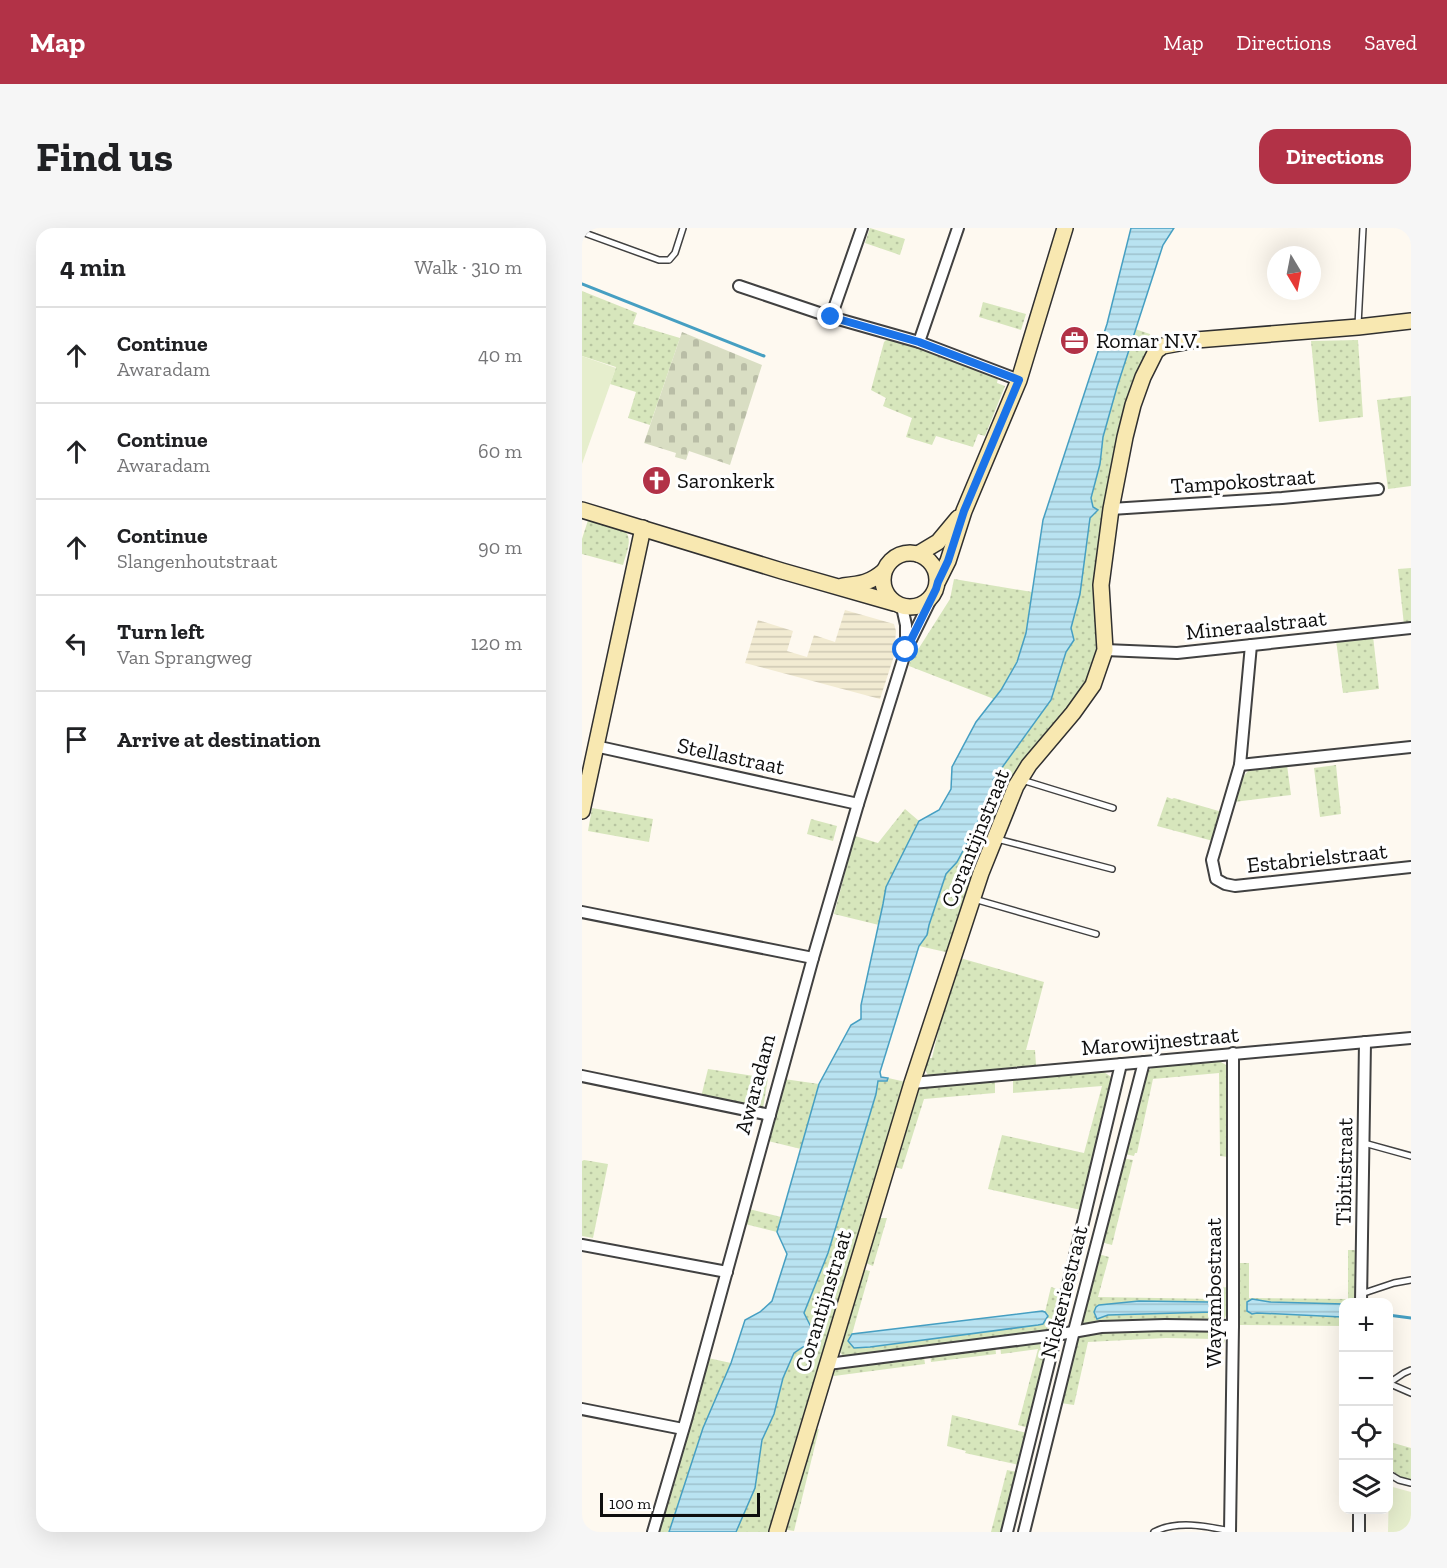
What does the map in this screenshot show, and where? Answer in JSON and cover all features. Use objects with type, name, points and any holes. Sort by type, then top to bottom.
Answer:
[{"type":"street","points":[[831,317],[862,228]]},
{"type":"street","points":[[919,342],[958,228]]},
{"type":"street","points":[[582,510],[898,605],[910,608],[926,603],[932,597],[948,561],[964,511],[1019,380],[1065,228]]},
{"type":"street","points":[[739,286],[831,317],[919,342],[1019,380]]},
{"type":"street","name":"Corantijnstraat","points":[[777,1532],[912,1083],[972,899],[1016,786],[1029,765],[1073,713],[1093,685],[1105,650],[1101,585],[1111,509],[1133,405],[1156,351],[1163,346],[1197,340],[1411,321]]},
{"type":"street","name":"Tampokostraat","points":[[1111,509],[1282,498],[1378,489]]},
{"type":"street","points":[[918,554],[938,542],[964,511]]},
{"type":"street","points":[[582,812],[586,773],[596,746],[642,528]]},
{"type":"street","points":[[837,587],[868,582],[884,571],[894,558],[909,553],[918,554],[932,564],[937,572],[938,582]]},
{"type":"street","points":[[884,571],[884,589],[888,597],[898,605]]},
{"type":"street","name":"Awaradam","points":[[653,1532],[858,804],[906,650],[932,597]]},
{"type":"street","name":"Awaradam","points":[[898,605],[906,626],[906,650]]},
{"type":"street","name":"Mineraalstraat","points":[[1105,650],[1178,653],[1411,628]]},
{"type":"street","name":"Estabrielstraat","points":[[1251,645],[1240,765],[1212,860],[1216,879],[1225,885],[1235,886],[1411,867]]},
{"type":"street","name":"Stellastraat","points":[[596,746],[858,804]]},
{"type":"street","points":[[1240,765],[1411,747]]},
{"type":"street","points":[[582,912],[813,958]]},
{"type":"street","name":"Marowijnestraat","points":[[912,1083],[1411,1038]]},
{"type":"street","name":"Tibitistraat","points":[[1361,1298],[1365,1042]]},
{"type":"street","name":"Wayambostraat","points":[[1230,1532],[1233,1053]]},
{"type":"street","name":"Nickeriestraat","points":[[1024,1532],[1144,1062]]},
{"type":"street","name":"Nickeriestraat","points":[[1007,1532],[1121,1064]]},
{"type":"street","points":[[582,1076],[770,1115]]},
{"type":"street","points":[[582,1245],[727,1272]]},
{"type":"street","points":[[828,1364],[1056,1335],[1101,1327],[1233,1326]]},
{"type":"street","points":[[582,1409],[683,1429]]},
{"type":"street","points":[[1359,1514],[1359,1532]]},
{"type":"lane","points":[[582,232],[659,260],[669,260],[675,253],[683,228]]},
{"type":"lane","points":[[1358,327],[1363,228]]},
{"type":"lane","points":[[1020,780],[1113,808]]},
{"type":"lane","points":[[995,839],[1112,869]]},
{"type":"lane","points":[[972,899],[1096,934]]},
{"type":"lane","points":[[1364,1143],[1411,1156]]},
{"type":"lane","points":[[1361,1298],[1394,1283],[1411,1280]]},
{"type":"lane","points":[[1393,1380],[1411,1370]]},
{"type":"lane","points":[[1393,1385],[1411,1393]]},
{"type":"lane","points":[[1393,1476],[1411,1483]]},
{"type":"lane","points":[[1154,1532],[1168,1527],[1189,1525],[1209,1526],[1230,1532]]},
{"type":"shaded area","points":[[845,610],[894,624],[896,631],[894,656],[880,699],[745,663],[758,620],[793,631],[787,651],[807,657],[814,635],[835,642]]},
{"type":"green space","points":[[870,228],[905,239],[900,255],[865,243]]},
{"type":"green space","points":[[582,291],[637,313],[633,324],[680,338],[650,425],[628,418],[636,392],[610,384],[616,367],[582,356]]},
{"type":"green space","points":[[983,302],[1026,314],[1021,330],[979,317]]},
{"type":"green space","points":[[1135,329],[1150,334],[1154,346],[1129,406],[1099,652],[1085,689],[1032,754],[950,953],[919,946],[927,935],[946,874],[957,862],[975,828],[993,786],[993,780],[1051,700],[1066,652],[1073,640],[1071,628],[1080,594],[1090,518],[1097,510],[1093,507],[1091,498],[1100,464],[1103,437]]},
{"type":"green space","points":[[682,332],[762,365],[730,465],[689,451],[686,460],[675,457],[676,453],[644,443]]},
{"type":"green space","points":[[892,338],[998,377],[997,383],[1005,386],[985,436],[978,434],[973,447],[936,436],[932,445],[906,437],[912,418],[883,406],[886,398],[871,390],[884,342]]},
{"type":"green space","points":[[1358,340],[1363,417],[1319,422],[1311,341]]},
{"type":"green space","points":[[582,356],[616,368],[582,464]]},
{"type":"green space","points":[[1411,396],[1411,486],[1388,489],[1377,400]]},
{"type":"green space","points":[[589,517],[605,521],[626,532],[629,543],[623,565],[582,554],[582,539]]},
{"type":"green space","points":[[1411,568],[1411,625],[1404,625],[1398,569]]},
{"type":"green space","points":[[954,579],[1032,592],[1017,661],[994,699],[909,666],[912,654],[919,648],[950,599]]},
{"type":"green space","points":[[1373,636],[1379,689],[1343,693],[1336,640]]},
{"type":"green space","points":[[1287,765],[1291,795],[1234,802],[1243,777],[1249,770]]},
{"type":"green space","points":[[1336,765],[1341,814],[1320,817],[1314,768]]},
{"type":"green space","points":[[1167,797],[1222,812],[1213,841],[1157,826]]},
{"type":"green space","points":[[592,808],[653,819],[649,842],[588,831]]},
{"type":"green space","points":[[905,809],[919,821],[886,887],[879,925],[834,914],[855,836],[878,843]]},
{"type":"green space","points":[[811,819],[837,826],[833,841],[807,834]]},
{"type":"green space","points":[[960,958],[1044,982],[1026,1050],[1035,1050],[1036,1065],[928,1075],[924,1068],[926,1058],[932,1058],[944,1007]]},
{"type":"green space","points":[[1214,1061],[1228,1066],[1228,1157],[1220,1156],[1219,1073],[1153,1079],[1137,1153],[1134,1156],[1125,1154],[1145,1073],[1152,1068]]},
{"type":"green space","points":[[708,1069],[768,1078],[763,1108],[701,1097]]},
{"type":"green space","points":[[1102,1071],[1110,1076],[1112,1081],[1081,1210],[988,1189],[1002,1135],[1084,1153],[1102,1086],[1013,1093],[1013,1080]]},
{"type":"green space","points":[[888,1078],[906,1082],[773,1532],[736,1532],[754,1488],[762,1440],[774,1414],[783,1378],[794,1353],[803,1347],[818,1347],[804,1314],[828,1253],[878,1081],[887,1081]]},
{"type":"green space","points":[[784,1079],[819,1084],[801,1149],[768,1141]]},
{"type":"green space","points":[[995,1082],[995,1093],[924,1099],[902,1169],[891,1166],[917,1090],[922,1087]]},
{"type":"green space","points":[[1122,1158],[1133,1160],[1112,1245],[1101,1242]]},
{"type":"green space","points":[[582,1161],[608,1164],[593,1238],[582,1236]]},
{"type":"green space","points":[[749,1209],[781,1217],[777,1232],[745,1224]]},
{"type":"green space","points":[[876,1218],[887,1218],[873,1266],[863,1262]]},
{"type":"green space","points":[[1348,1250],[1354,1250],[1358,1252],[1357,1298],[1348,1298]]},
{"type":"green space","points":[[1098,1254],[1109,1257],[1098,1297],[1217,1299],[1217,1288],[1229,1287],[1228,1310],[1222,1322],[1082,1326],[1080,1324]],"holes":[[[1207,1302],[1213,1312],[1108,1315]]]},
{"type":"green space","points":[[1237,1263],[1249,1263],[1249,1298],[1339,1299],[1339,1305],[1252,1299],[1252,1314],[1339,1317],[1339,1326],[1240,1325],[1236,1318]]},
{"type":"green space","points":[[861,1269],[870,1271],[852,1334],[849,1337],[870,1347],[1038,1325],[1048,1314],[1045,1312],[1051,1287],[1060,1290],[1052,1323],[1044,1333],[844,1358],[838,1349]]},
{"type":"green space","points":[[1220,1330],[1226,1337],[1221,1353],[1216,1354],[1215,1339],[1166,1338],[1088,1342],[1074,1405],[1061,1403],[1076,1339],[1084,1331]]},
{"type":"green space","points":[[1039,1342],[1043,1344],[1046,1352],[1029,1428],[1018,1425],[1038,1349],[1001,1354],[1000,1345]]},
{"type":"green space","points":[[995,1345],[996,1354],[931,1362],[930,1353]]},
{"type":"green space","points":[[921,1355],[924,1357],[925,1364],[834,1376],[832,1370],[839,1365]]},
{"type":"green space","points":[[708,1358],[731,1363],[703,1428],[669,1532],[656,1532]]},
{"type":"green space","points":[[952,1415],[1027,1433],[1019,1465],[965,1453],[966,1451],[947,1446]]},
{"type":"green space","points":[[819,1429],[794,1531],[782,1529],[812,1430]]},
{"type":"green space","points":[[1393,1443],[1411,1448],[1411,1481],[1403,1479],[1394,1472]]},
{"type":"green space","points":[[1007,1470],[1017,1472],[1002,1532],[991,1532]]},
{"type":"green space","points":[[1393,1487],[1411,1492],[1411,1532],[1388,1532],[1388,1514],[1393,1514]]},
{"type":"water","points":[[1131,228],[1174,228],[1163,245],[1103,437],[1100,464],[1091,498],[1093,507],[1098,510],[1090,518],[1080,594],[1071,628],[1074,640],[1066,652],[1051,700],[993,780],[993,786],[975,828],[957,862],[946,874],[927,935],[919,946],[880,1072],[881,1077],[888,1078],[887,1081],[878,1081],[828,1253],[804,1313],[811,1327],[822,1331],[819,1347],[803,1347],[794,1353],[783,1378],[774,1414],[762,1440],[755,1488],[736,1532],[669,1532],[703,1428],[731,1363],[745,1320],[760,1312],[772,1301],[787,1254],[777,1232],[819,1084],[851,1025],[861,1019],[861,1005],[886,887],[919,821],[939,810],[951,789],[952,767],[976,722],[1001,690],[1017,662],[1026,633],[1043,520],[1107,324]]},
{"type":"water","points":[[1252,1299],[1270,1302],[1339,1304],[1339,1317],[1252,1314],[1247,1311],[1247,1302]]},
{"type":"water","points":[[1139,1301],[1208,1302],[1213,1312],[1108,1315],[1097,1319],[1094,1312],[1099,1305]]},
{"type":"water","points":[[1042,1311],[1048,1316],[1043,1324],[1038,1325],[870,1347],[854,1348],[848,1341],[852,1334]]},
{"type":"waterway","points":[[582,284],[764,356]]},
{"type":"waterway","points":[[1393,1316],[1411,1318]]},
{"type":"place","name":"Romar N.V.","points":[[1075,340]]},
{"type":"place","name":"Saronkerk","points":[[656,480]]},
{"type":"route","points":[[831,317],[919,342],[1019,380],[964,511],[948,561],[906,650]]}]
